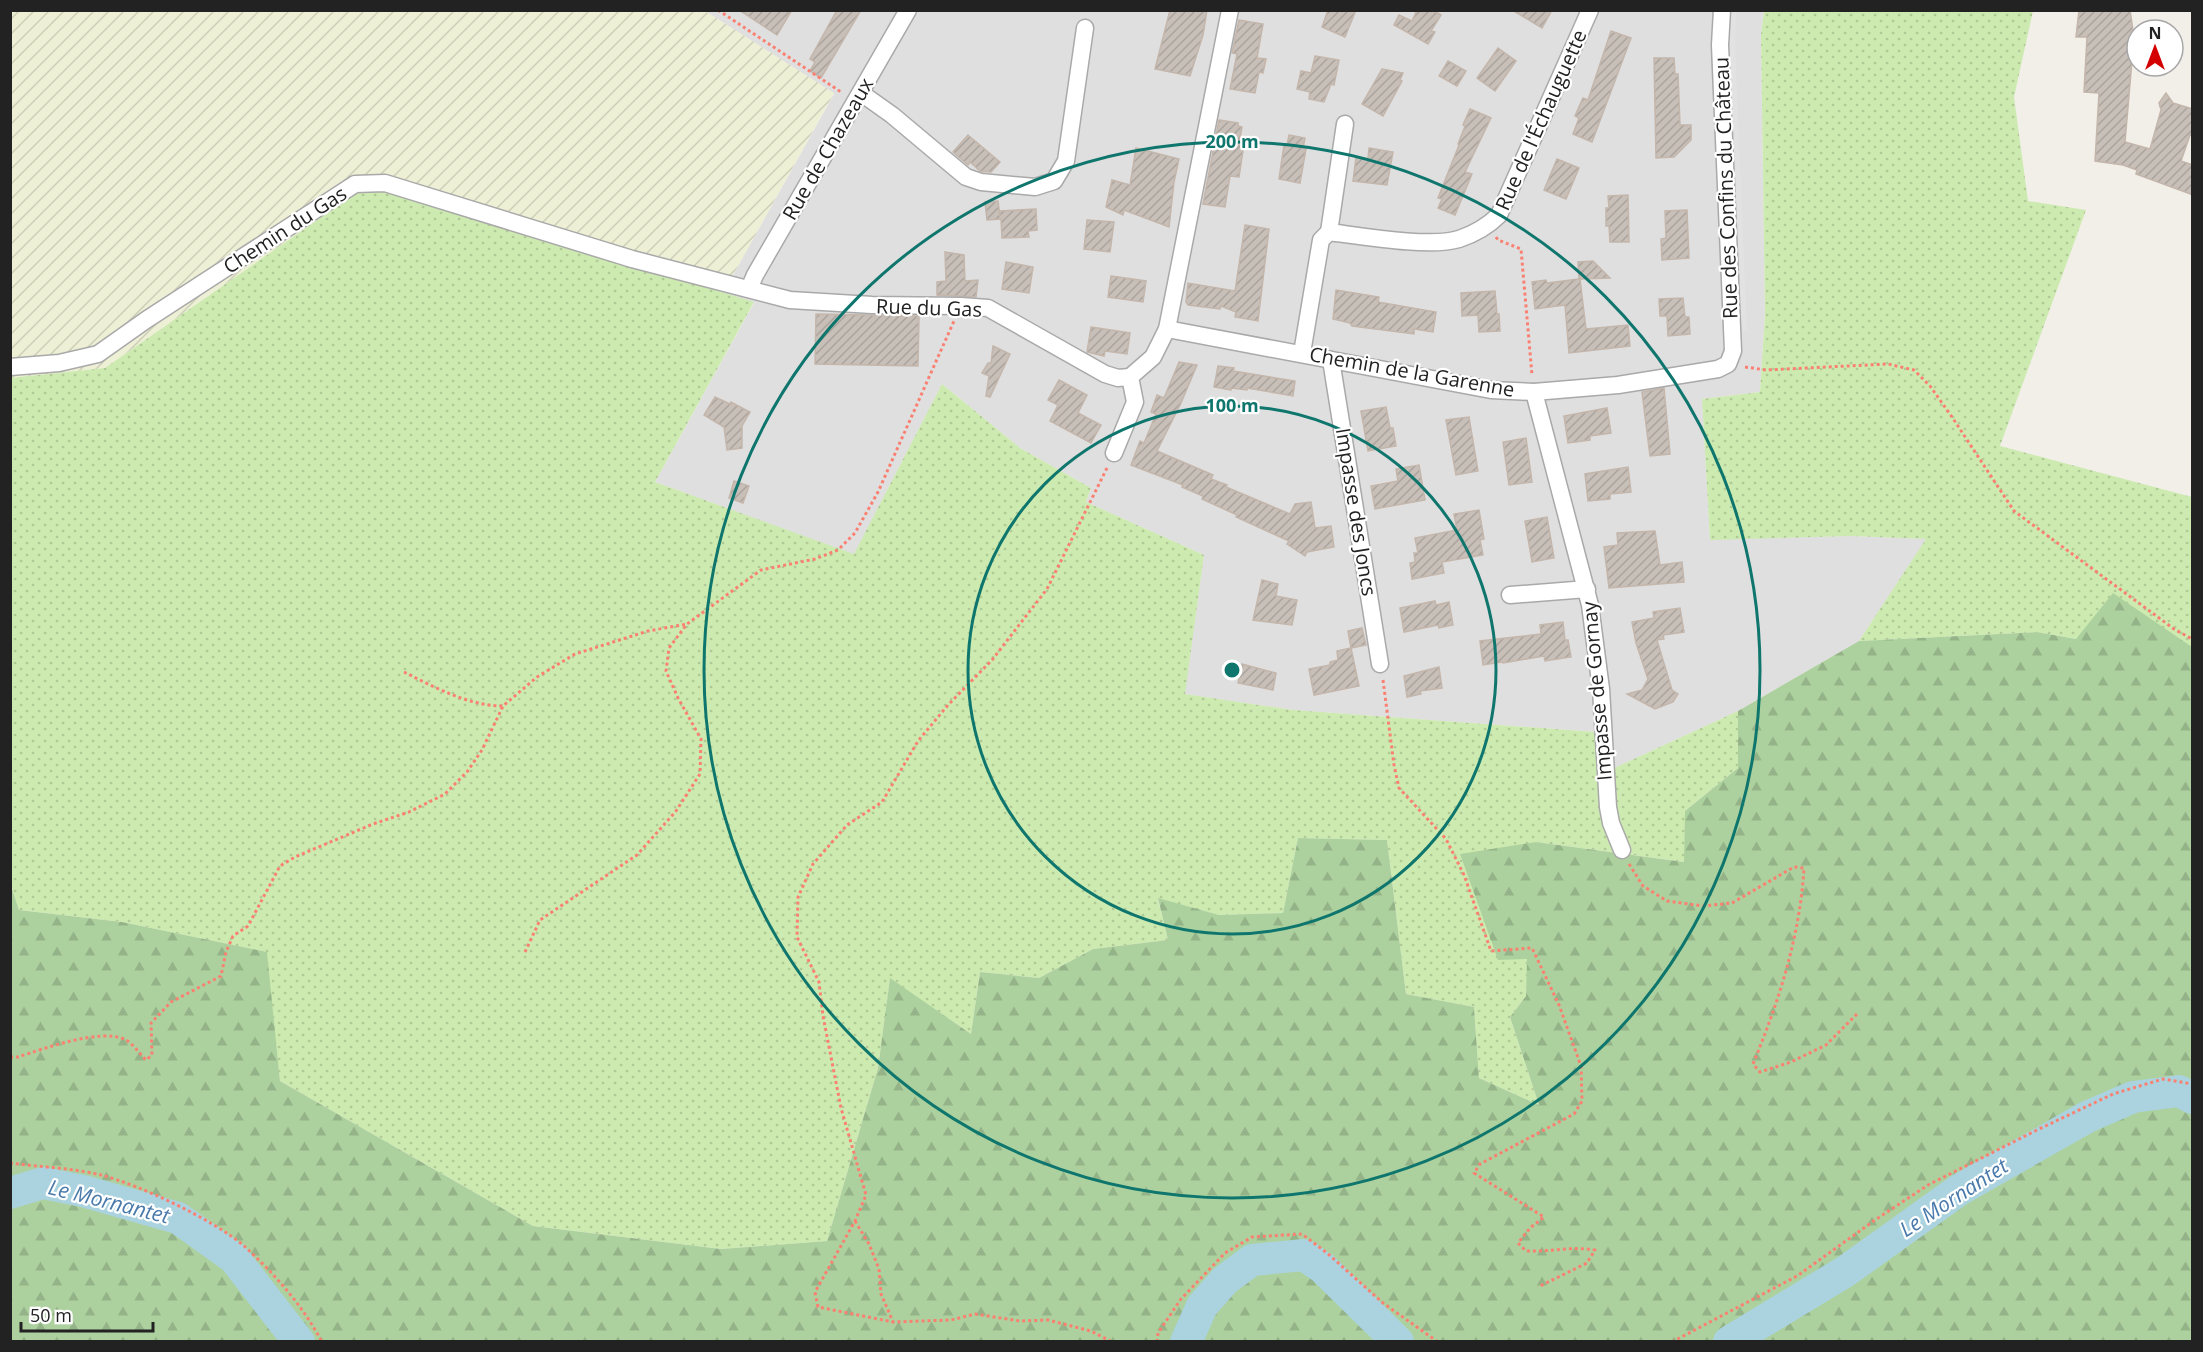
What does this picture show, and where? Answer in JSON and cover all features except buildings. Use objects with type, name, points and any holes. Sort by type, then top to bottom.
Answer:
[{"type":"street","name":"Rue de Chazeaux","points":[[749,289],[908,10]]},
{"type":"street","points":[[1114,453],[1135,402],[1130,377],[1153,357],[1167,328],[1230,10]]},
{"type":"street","name":"Rue de l'Échauguette","points":[[1329,232],[1431,241],[1458,239],[1487,226],[1499,215],[1590,10]]},
{"type":"street","name":"Rue des Confins du Château","points":[[1722,10],[1720,45],[1733,351],[1728,364]]},
{"type":"street","points":[[861,93],[892,115],[966,177],[981,182],[1035,187],[1054,181],[1066,161],[1085,28]]},
{"type":"street","points":[[1302,354],[1321,240],[1329,232],[1345,124]]},
{"type":"street","name":"Chemin du Gas","points":[[10,367],[58,363],[98,354],[146,320],[356,184],[385,183],[632,259],[749,289]]},
{"type":"street","name":"Rue du Gas","points":[[749,289],[790,300],[988,308],[1106,374],[1118,378],[1130,377]]},
{"type":"street","name":"Chemin de la Garenne","points":[[1167,328],[1491,390],[1534,392],[1618,386],[1718,369],[1728,364]]},
{"type":"street","name":"Impasse des Joncs","points":[[1331,360],[1380,664]]},
{"type":"street","name":"Impasse de Gornay","points":[[1534,392],[1587,589],[1601,689],[1608,807],[1611,823],[1622,850]]},
{"type":"street","points":[[1510,595],[1587,589]]},
{"type":"path","points":[[718,10],[805,69]]},
{"type":"path","points":[[1487,226],[1498,240],[1521,249],[1534,392]]},
{"type":"path","points":[[525,952],[540,920],[636,855],[676,811],[700,774],[701,739],[666,671],[669,648],[687,624],[761,570],[815,559],[838,550],[855,533],[878,492],[961,306]]},
{"type":"path","points":[[1728,364],[1766,370],[1888,364],[1914,370],[1930,386],[1952,417],[2014,512],[2174,629],[2193,639]]},
{"type":"path","points":[[1112,1341],[1091,1331],[1048,1320],[1020,1321],[975,1314],[951,1320],[893,1322],[818,1307],[814,1292],[855,1221],[866,1194],[841,1108],[823,1016],[819,982],[797,937],[798,897],[813,864],[848,825],[882,802],[918,741],[948,705],[992,660],[1047,590],[1114,453]]},
{"type":"path","points":[[10,1057],[18,1057],[63,1042],[112,1035],[128,1040],[146,1060],[152,1055],[151,1023],[171,1002],[222,976],[226,952],[233,936],[248,926],[280,866],[295,857],[373,824],[409,812],[445,794],[467,772],[482,750],[503,706],[537,677],[575,654],[648,630],[687,624]]},
{"type":"path","points":[[1380,664],[1399,788],[1446,839],[1464,875],[1491,951],[1532,948],[1559,1005],[1581,1066],[1582,1101],[1574,1114],[1480,1164],[1474,1173],[1544,1216],[1518,1243],[1526,1251],[1545,1252],[1583,1248],[1595,1250],[1587,1263],[1538,1287]]},
{"type":"path","points":[[404,672],[486,706],[503,706]]},
{"type":"path","points":[[1622,850],[1642,886],[1667,901],[1703,906],[1732,903],[1794,867],[1804,868],[1803,891],[1791,956],[1771,1020],[1753,1064],[1760,1072],[1791,1062],[1826,1045],[1857,1014]]},
{"type":"path","points":[[1672,1341],[1797,1276],[1928,1185],[2037,1130],[2113,1094],[2163,1079],[2193,1084]]},
{"type":"path","points":[[10,1162],[101,1175],[155,1195],[205,1221],[243,1245],[310,1318],[322,1341]]},
{"type":"path","points":[[855,1221],[862,1229],[876,1261],[881,1294],[893,1322]]},
{"type":"path","points":[[1157,1341],[1158,1333],[1181,1299],[1225,1252],[1252,1237],[1302,1234],[1327,1252],[1383,1303],[1438,1341]]},
{"type":"shaded area","points":[[1764,10],[1761,34],[1765,314],[1760,392],[1702,399],[1710,539],[1851,536],[1927,539],[1859,641],[1738,711],[1597,776],[1596,732],[1293,710],[1184,694],[1204,555],[1086,502],[1091,488],[1020,448],[942,384],[854,555],[655,482],[754,303],[723,293],[834,94],[705,11]]},
{"type":"shaded area","points":[[1728,11],[1736,11],[1735,46],[1747,330],[1739,332],[1727,46]]},
{"type":"green space","points":[[10,11],[705,11],[834,93],[723,293],[386,189],[356,193],[105,368],[11,378]]},
{"type":"green space","points":[[1764,11],[2033,11],[2014,97],[2028,201],[2086,210],[2000,446],[2192,497],[2192,647],[2172,635],[2076,639],[2037,632],[1859,641],[1926,539],[1851,536],[1710,540],[1702,399],[1760,392],[1765,314],[1761,34]]},
{"type":"green space","points":[[386,189],[754,302],[655,482],[854,554],[942,384],[1020,448],[1091,488],[1086,502],[1204,555],[1185,694],[1293,710],[1596,732],[1597,776],[1738,711],[1738,768],[1685,811],[1685,862],[1536,842],[1526,996],[1510,1017],[1539,1105],[1479,1078],[1474,1007],[1406,994],[1387,840],[1298,838],[1283,913],[1219,915],[1158,899],[1168,940],[1093,949],[1039,978],[980,972],[971,1034],[890,979],[878,1068],[827,1241],[721,1249],[533,1226],[280,1081],[266,952],[122,922],[19,910],[10,883],[10,378],[105,368],[356,193]]},
{"type":"green space","points":[[2113,593],[2192,647],[2192,1341],[11,1341],[10,883],[19,910],[122,922],[267,952],[280,1081],[533,1226],[721,1249],[827,1241],[878,1068],[890,978],[971,1034],[980,972],[1039,978],[1093,949],[1168,940],[1158,898],[1219,915],[1283,913],[1298,838],[1387,840],[1406,994],[1474,1007],[1479,1078],[1539,1105],[1510,1017],[1526,996],[1527,959],[1498,960],[1460,854],[1536,842],[1684,862],[1685,811],[1738,768],[1738,711],[1859,641],[2037,632],[2076,639]]},
{"type":"waterway","name":"Le Mornantet","points":[[1729,1342],[1846,1271],[1959,1190],[2087,1117],[2133,1097],[2179,1091],[2192,1098]]},
{"type":"waterway","name":"Le Mornantet","points":[[10,1193],[43,1183],[83,1191],[178,1218],[234,1258],[299,1342]]},
{"type":"waterway","name":"Le Mornantet","points":[[1186,1342],[1202,1306],[1225,1280],[1252,1260],[1304,1255],[1323,1268],[1398,1342]]}]
